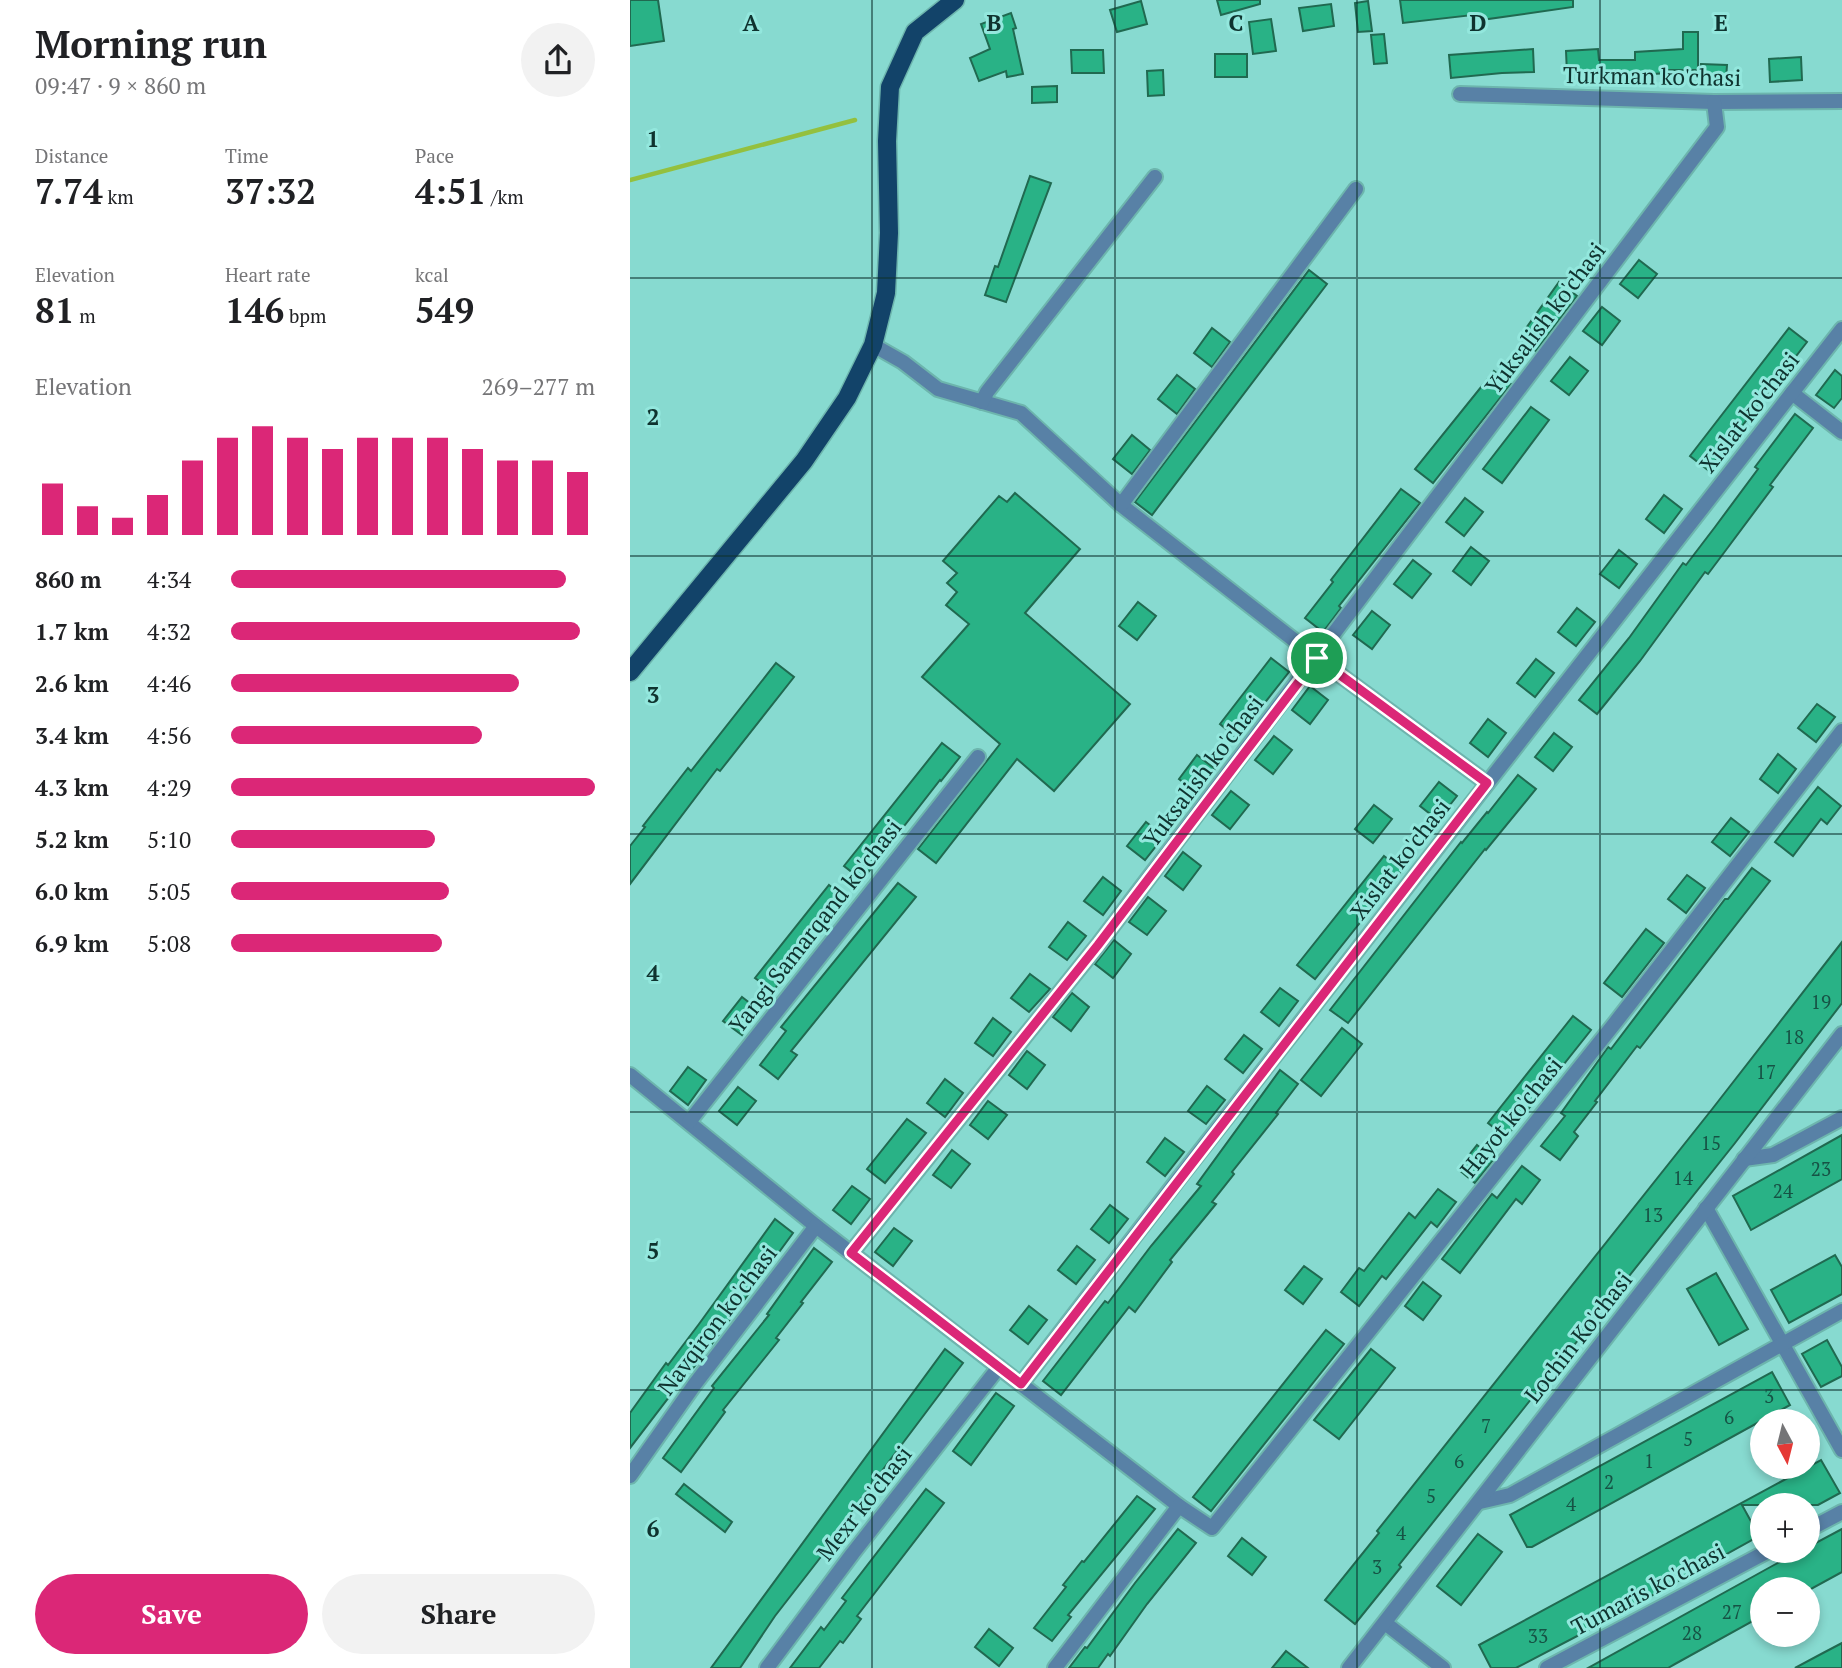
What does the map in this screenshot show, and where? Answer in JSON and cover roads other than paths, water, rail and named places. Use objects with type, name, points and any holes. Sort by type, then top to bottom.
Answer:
[{"type":"main road","points":[[630,672],[804,461],[848,398],[873,345],[886,293],[890,87],[915,32],[955,0]]},
{"type":"street","name":"Turkman ko'chasi","points":[[1460,94],[1714,102],[1842,101]]},
{"type":"street","name":"Yuksalish ko'chasi","points":[[851,1253],[1098,945],[1717,127],[1714,102]]},
{"type":"street","points":[[982,402],[987,392],[1155,177]]},
{"type":"street","points":[[1121,505],[1356,189]]},
{"type":"street","name":"Xislat ko'chasi","points":[[1021,1384],[1842,329]]},
{"type":"street","points":[[873,345],[903,362],[938,389],[1021,413],[1121,505],[1317,658],[1487,783]]},
{"type":"street","points":[[1792,393],[1842,432]]},
{"type":"street","name":"Hayot ko'chasi","points":[[1179,1506],[1212,1528],[1842,732]]},
{"type":"street","name":"Yangi Samarqand ko'chasi","points":[[689,1122],[978,757]]},
{"type":"street","name":"Lochin Ko'chasi","points":[[1349,1668],[1842,1034]]},
{"type":"street","points":[[630,1075],[816,1226],[1179,1506],[1055,1668]]},
{"type":"street","points":[[1744,1159],[1773,1155],[1842,1118]]},
{"type":"street","points":[[1706,1208],[1842,1450]]},
{"type":"street","name":"Navqiron ko'chasi","points":[[630,1476],[703,1374],[816,1226]]},
{"type":"street","points":[[1480,1502],[1510,1495],[1842,1311]]},
{"type":"street","name":"Mexr ko'chasi","points":[[767,1668],[999,1367]]},
{"type":"street","points":[[1820,1524],[1842,1512]]},
{"type":"street","name":"Tumaris ko'chasi","points":[[1547,1668],[1750,1561]]},
{"type":"street","points":[[1385,1623],[1443,1668]]},
{"type":"waterway","points":[[630,180],[855,120]]}]
